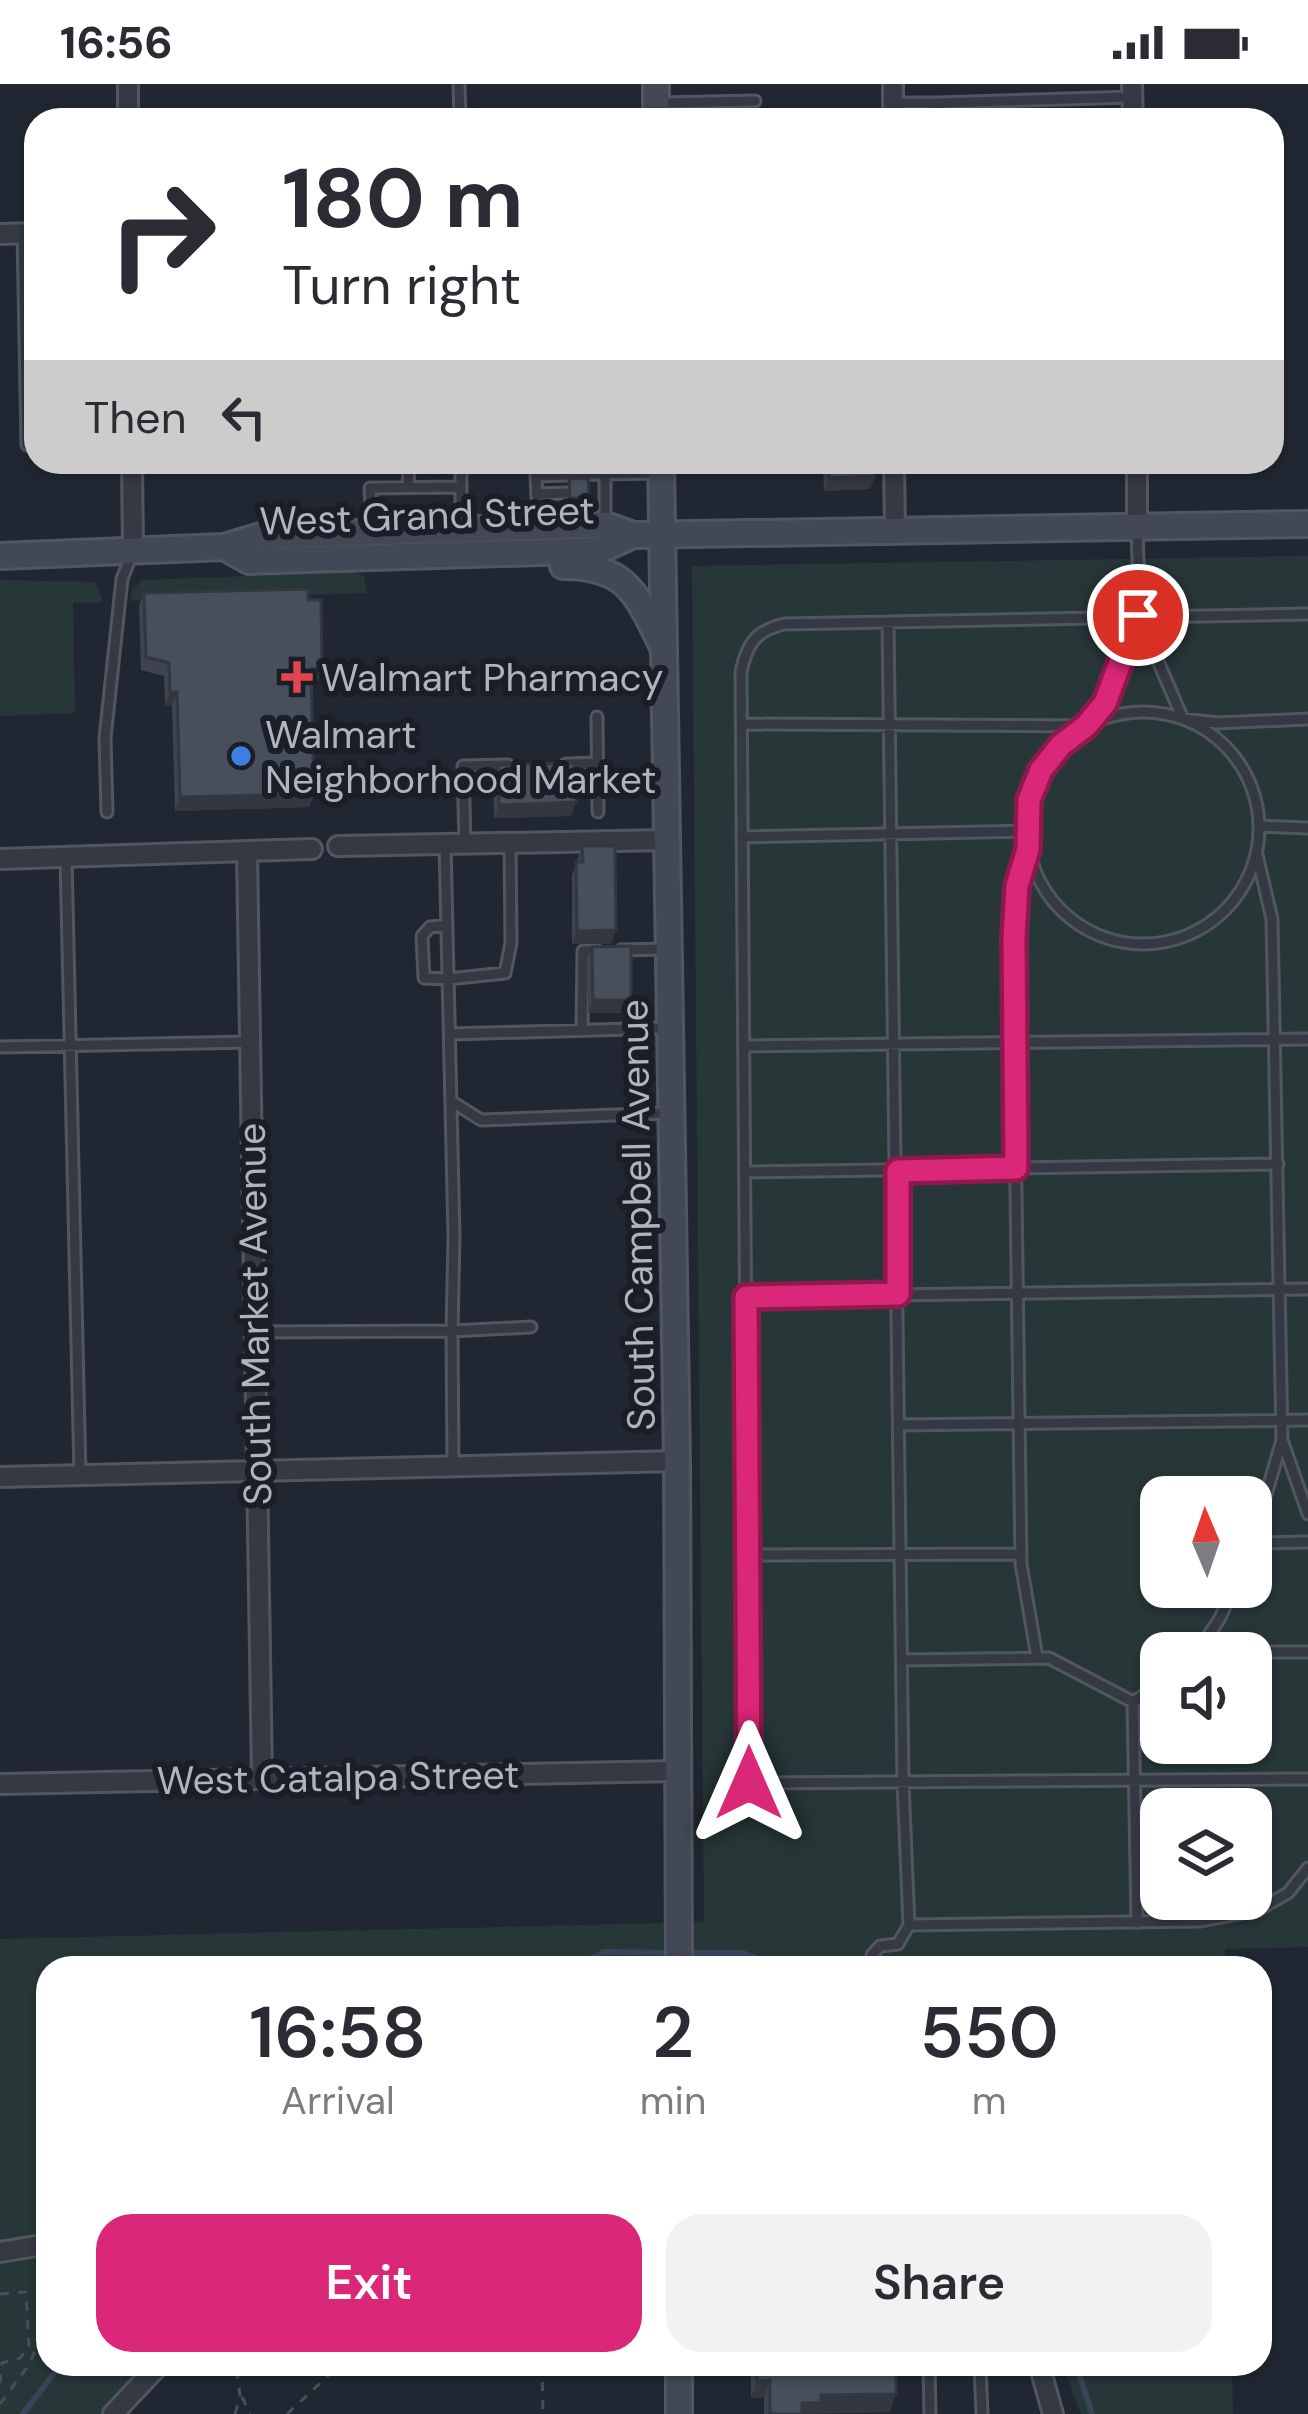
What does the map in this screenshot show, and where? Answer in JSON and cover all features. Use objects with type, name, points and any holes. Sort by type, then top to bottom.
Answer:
[{"type":"main road","name":"South Campbell Avenue","points":[[661,474],[680,1956]]},
{"type":"main road","name":"West Grand Street","points":[[0,556],[224,548],[261,536],[605,525],[633,535],[662,535],[1308,524]]},
{"type":"main road","name":"West Grand Street","points":[[224,548],[249,561],[491,554],[600,550],[633,535]]},
{"type":"main road","points":[[491,554],[514,567],[589,566],[618,575],[637,596],[665,652]]},
{"type":"main road","points":[[679,2376],[679,2414]]},
{"type":"street","points":[[132,474],[133,549]]},
{"type":"street","points":[[894,474],[895,530]]},
{"type":"street","points":[[1137,474],[1137,527]]},
{"type":"street","points":[[338,847],[668,840]]},
{"type":"street","points":[[0,859],[312,849]]},
{"type":"street","name":"South Market Avenue","points":[[247,851],[262,1777]]},
{"type":"street","points":[[0,1478],[677,1461]]},
{"type":"street","name":"West Catalpa Street","points":[[0,1784],[676,1771]]},
{"type":"street","points":[[0,2252],[36,2246]]},
{"type":"street","points":[[113,2414],[149,2376]]},
{"type":"street","points":[[1042,2376],[1053,2414]]},
{"type":"lane","points":[[893,102],[1132,90]]},
{"type":"lane","points":[[656,102],[755,101]]},
{"type":"lane","points":[[938,103],[938,108]]},
{"type":"lane","points":[[408,488],[409,474]]},
{"type":"lane","points":[[461,474],[461,530]]},
{"type":"lane","points":[[538,528],[536,476],[558,474]]},
{"type":"lane","points":[[602,474],[605,525]]},
{"type":"lane","points":[[372,532],[370,488],[461,487]]},
{"type":"lane","points":[[586,492],[605,491]]},
{"type":"lane","points":[[537,494],[567,493]]},
{"type":"lane","points":[[1137,527],[1138,615],[1117,677],[1105,703],[1041,770],[1029,800],[1026,831],[1028,849],[1047,896],[1070,920],[1099,937],[1132,944],[1165,943],[1197,932],[1224,912],[1245,886],[1257,855],[1260,826],[1246,773],[1230,750],[1183,718],[1138,615]]},
{"type":"lane","points":[[107,812],[105,738],[122,578],[133,549]]},
{"type":"lane","points":[[1308,614],[784,624],[760,632],[745,656],[742,724],[749,1783],[1308,1779]]},
{"type":"lane","points":[[872,1955],[880,1946],[898,1944],[909,1925],[903,1782],[888,622]]},
{"type":"lane","points":[[742,724],[1086,726],[1128,712],[1216,723],[1308,719]]},
{"type":"lane","points":[[597,717],[598,812]]},
{"type":"lane","points":[[552,764],[597,763]]},
{"type":"lane","points":[[453,1467],[447,925],[463,766],[530,765]]},
{"type":"lane","points":[[1260,826],[1308,829]]},
{"type":"lane","points":[[742,837],[1026,831]]},
{"type":"lane","points":[[447,925],[424,930],[422,974],[426,980],[499,975],[508,968],[510,843]]},
{"type":"lane","points":[[1028,849],[1016,904],[1014,1042],[1021,1554],[1037,1657]]},
{"type":"lane","points":[[1257,855],[1272,919],[1282,1440],[1308,1514]]},
{"type":"lane","points":[[66,857],[80,1476]]},
{"type":"lane","points":[[582,1030],[583,952],[670,949]]},
{"type":"lane","points":[[450,1034],[671,1028]]},
{"type":"lane","points":[[744,1046],[1308,1039]]},
{"type":"lane","points":[[0,1047],[250,1042]]},
{"type":"lane","points":[[451,1101],[481,1120],[672,1113]]},
{"type":"lane","points":[[745,1172],[1278,1164]]},
{"type":"lane","points":[[746,1297],[1308,1289]]},
{"type":"lane","points":[[255,1332],[531,1327]]},
{"type":"lane","points":[[900,1426],[1308,1420]]},
{"type":"lane","points":[[1271,1476],[1282,1440]]},
{"type":"lane","points":[[1272,1543],[1308,1542]]},
{"type":"lane","points":[[747,1555],[1021,1554]]},
{"type":"lane","points":[[1272,1652],[1308,1652]]},
{"type":"lane","points":[[902,1660],[1037,1657],[1058,1661],[1133,1702]]},
{"type":"lane","points":[[1133,1702],[1140,1698]]},
{"type":"lane","points":[[1133,1702],[1137,1923]]},
{"type":"lane","points":[[909,1925],[1201,1921],[1258,1910],[1288,1893],[1308,1868]]},
{"type":"lane","points":[[929,2376],[930,2414]]},
{"type":"lane","points":[[980,2376],[982,2414]]},
{"type":"path","points":[[0,2294],[26,2292],[28,2348],[20,2358],[2,2363],[0,2383]]},
{"type":"path","points":[[0,2404],[36,2349]]},
{"type":"path","points":[[235,2414],[237,2376]]},
{"type":"path","points":[[287,2414],[331,2376]]},
{"type":"path","points":[[542,2376],[543,2414]]},
{"type":"path","points":[[239,2390],[250,2414]]},
{"type":"shaded area","points":[[1308,556],[1308,1947],[1225,1949],[1225,1956],[36,1956],[36,2376],[151,2376],[112,2414],[0,2414],[0,1939],[704,1922],[692,566]]},
{"type":"shaded area","points":[[356,572],[364,577],[367,593],[131,601],[131,592],[142,580]]},
{"type":"shaded area","points":[[0,580],[96,582],[103,602],[73,603],[75,713],[0,716]]},
{"type":"shaded area","points":[[1067,2376],[1232,2376],[1233,2414],[1081,2414]]},
{"type":"building","points":[[829,474],[875,474],[875,476],[829,478]]},
{"type":"building","points":[[588,478],[589,498],[570,498],[569,479]]},
{"type":"building","name":"Walmart Neighborhood Market","points":[[308,589],[308,600],[321,600],[322,669],[311,669],[314,794],[180,797],[177,692],[170,692],[169,663],[146,657],[144,593]]},
{"type":"building","points":[[575,763],[576,802],[499,805],[498,765]]},
{"type":"building","points":[[582,846],[615,846],[616,930],[577,931],[576,862],[583,862]]},
{"type":"building","points":[[631,946],[631,1000],[593,1000],[592,947]]},
{"type":"building","points":[[757,2376],[896,2376],[896,2394],[821,2395],[821,2403],[802,2403],[802,2414],[770,2414],[770,2380],[757,2381]]},
{"type":"waterway","points":[[596,1956],[604,1952],[675,1953]]},
{"type":"waterway","points":[[688,1953],[750,1956]]},
{"type":"waterway","points":[[23,2414],[52,2376]]},
{"type":"waterway","points":[[1080,2376],[1092,2414]]},
{"type":"place","name":"Walmart Pharmacy","points":[[297,677]]},
{"type":"place","name":"Walmart Neighborhood Market","points":[[241,756]]},
{"type":"route","points":[[749,1783],[746,1297],[898,1294],[898,1171],[1016,1168],[1014,938],[1017,886],[1028,849],[1029,800],[1041,770],[1105,703],[1138,615]]}]
